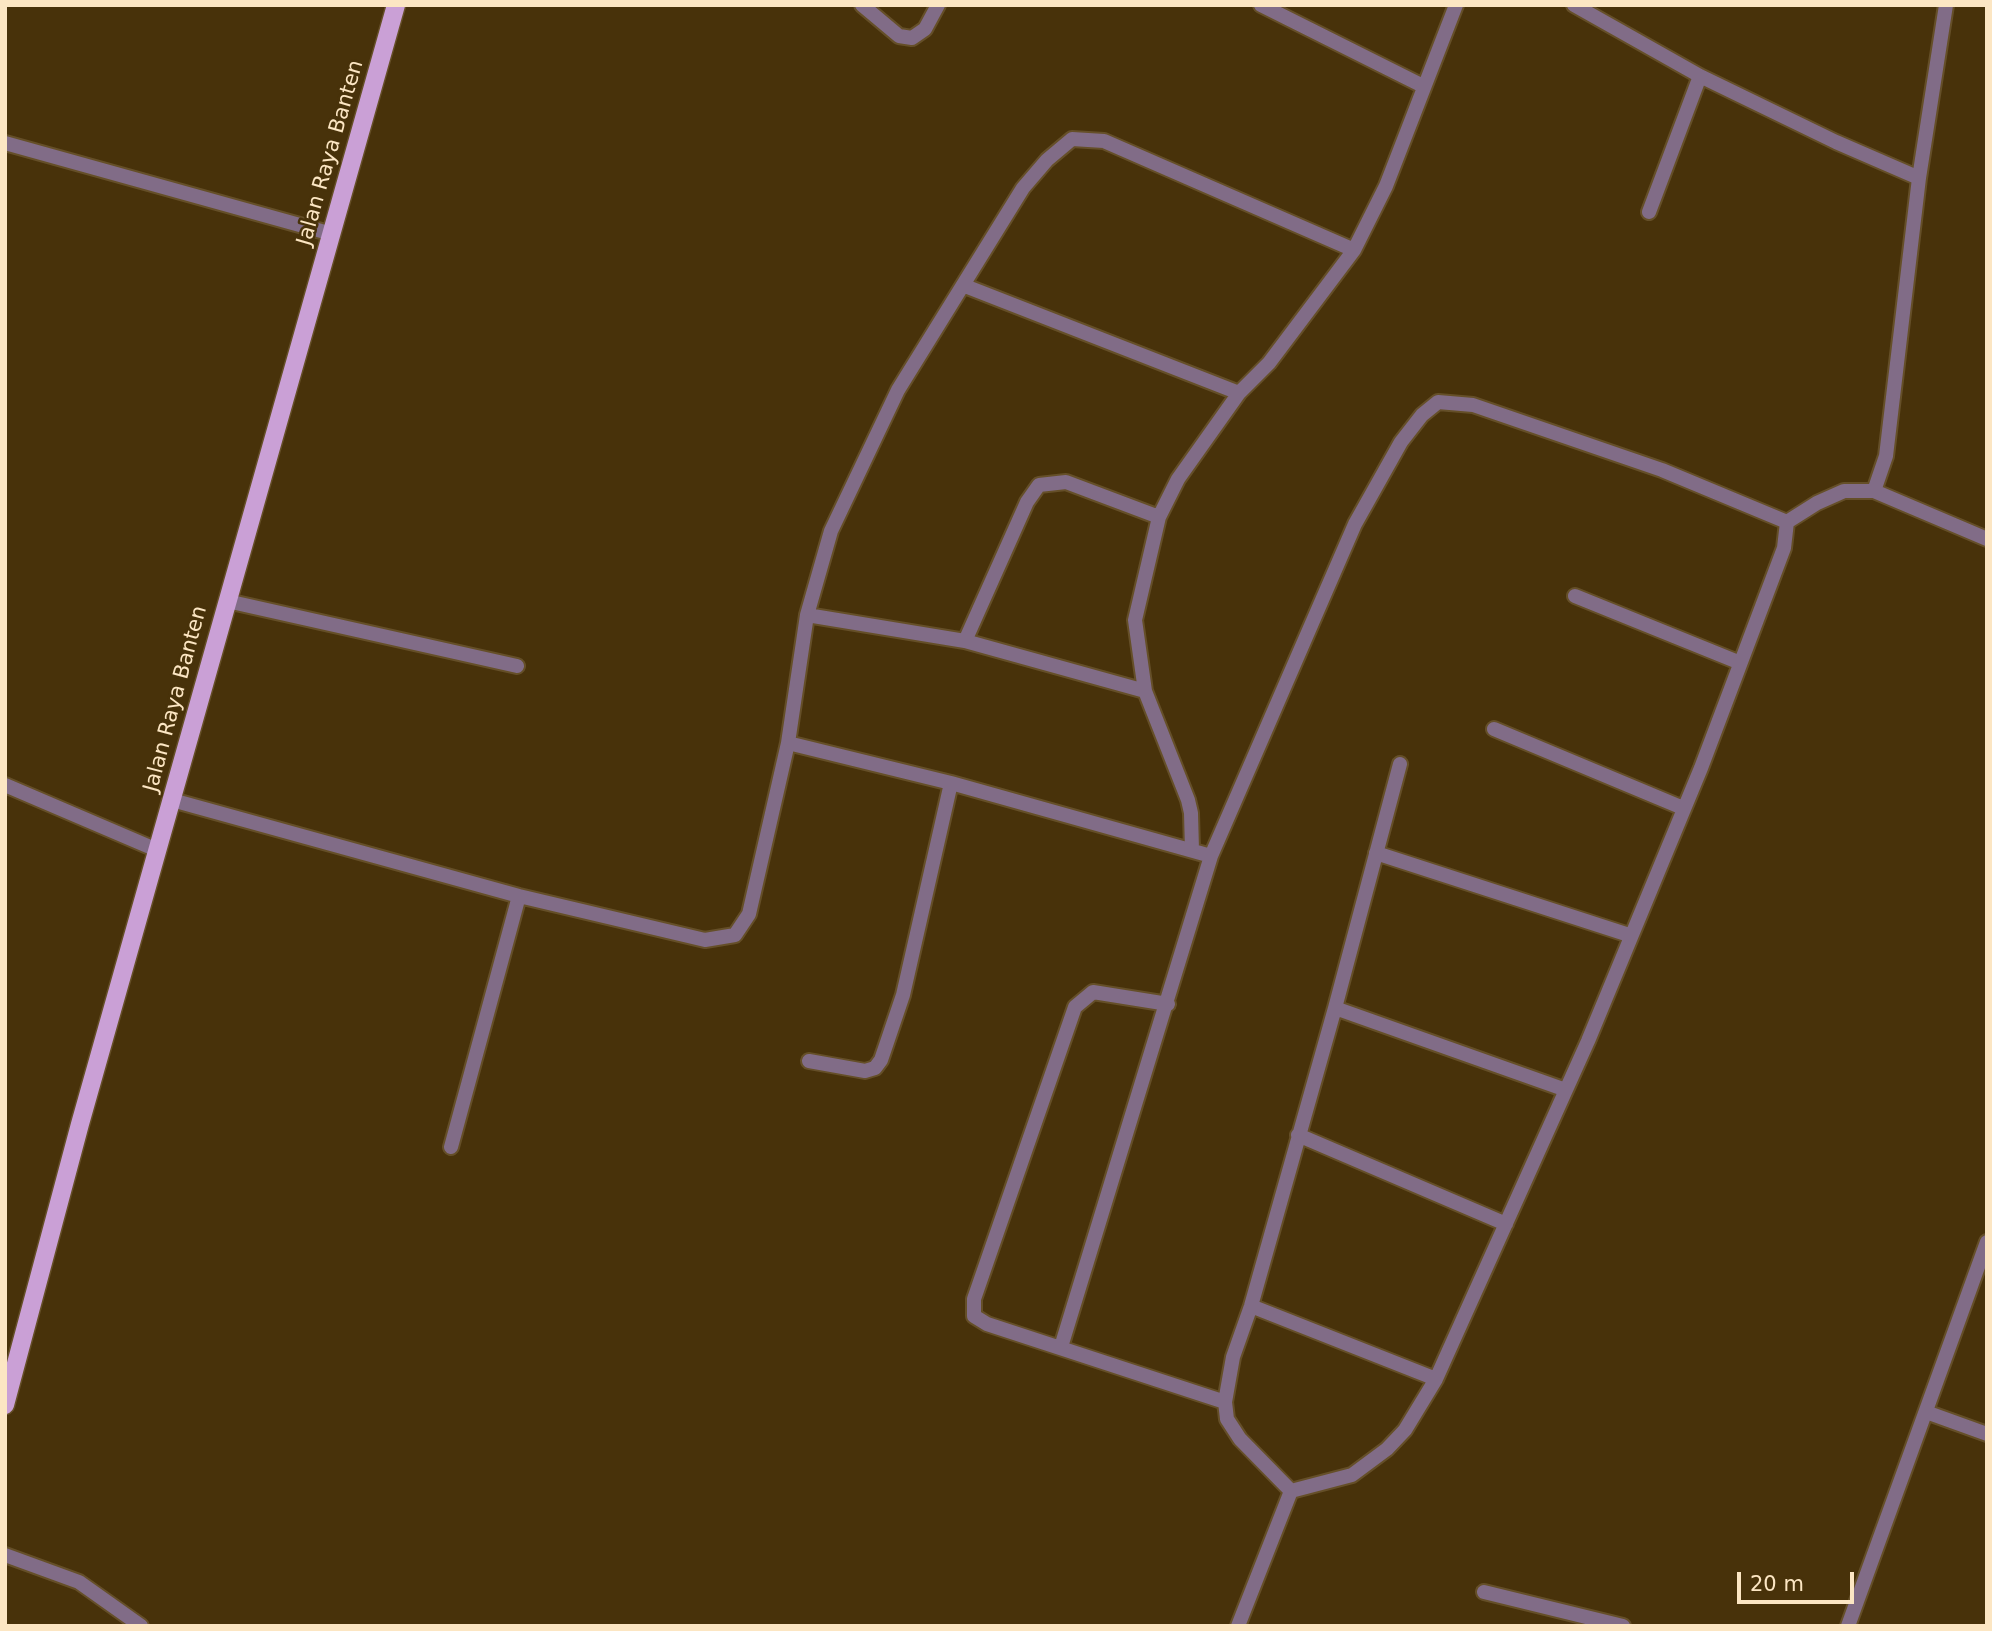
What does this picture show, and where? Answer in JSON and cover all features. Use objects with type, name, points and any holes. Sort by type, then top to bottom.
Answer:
[{"type":"main road","name":"Jalan Raya Banten","points":[[5,1405],[328,233],[396,5]]},
{"type":"street","points":[[862,5],[899,36],[912,38],[925,29],[938,5]]},
{"type":"street","points":[[1261,5],[1285,10],[1423,86]]},
{"type":"street","points":[[1192,850],[1188,800],[1144,691],[1135,620],[1159,517],[1178,479],[1239,393],[1269,363],[1354,250],[1386,186],[1456,5]]},
{"type":"street","points":[[1574,5],[1700,76],[1836,142],[1919,178]]},
{"type":"street","points":[[1874,491],[1886,456],[1919,178],[1946,5]]},
{"type":"street","points":[[1649,212],[1700,76]]},
{"type":"street","points":[[172,800],[519,896],[705,940],[735,935],[749,914],[788,743],[807,615],[831,531],[889,409],[1023,188],[1072,139],[1104,141],[1354,250]]},
{"type":"street","points":[[5,143],[328,233]]},
{"type":"street","points":[[965,286],[1239,393]]},
{"type":"street","points":[[1061,1347],[1168,1004],[1211,856],[1355,524],[1401,442],[1422,415],[1438,402],[1473,405],[1662,470],[1787,522]]},
{"type":"street","points":[[964,641],[1027,502],[1039,485],[1066,482],[1159,517]]},
{"type":"street","points":[[1787,522],[1817,503],[1844,491],[1874,491],[1987,540]]},
{"type":"street","points":[[1291,1491],[1352,1475],[1387,1449],[1405,1430],[1436,1380],[1566,1090],[1683,808],[1784,548],[1787,522]]},
{"type":"street","points":[[1575,596],[1738,662]]},
{"type":"street","points":[[227,601],[517,666]]},
{"type":"street","points":[[807,615],[964,641],[1144,691]]},
{"type":"street","points":[[1494,729],[1683,808]]},
{"type":"street","points":[[788,743],[951,783],[1211,856]]},
{"type":"street","points":[[1291,1491],[1240,1439],[1227,1419],[1225,1402],[1233,1357],[1251,1306],[1335,1008],[1400,764]]},
{"type":"street","points":[[809,1061],[865,1071],[875,1068],[881,1059],[902,995],[951,783]]},
{"type":"street","points":[[5,785],[157,850]]},
{"type":"street","points":[[1376,853],[1629,935]]},
{"type":"street","points":[[450,1147],[519,896]]},
{"type":"street","points":[[1168,1004],[1093,992],[1075,1007],[974,1300],[974,1316],[987,1324],[1225,1402]]},
{"type":"street","points":[[1335,1008],[1566,1090]]},
{"type":"street","points":[[1298,1135],[1506,1224]]},
{"type":"street","points":[[1848,1626],[1987,1242]]},
{"type":"street","points":[[1251,1306],[1436,1380]]},
{"type":"street","points":[[1926,1412],[1987,1434]]},
{"type":"street","points":[[1238,1626],[1291,1491]]},
{"type":"street","points":[[5,1555],[79,1582],[141,1626]]},
{"type":"street","points":[[1484,1592],[1623,1626]]}]
